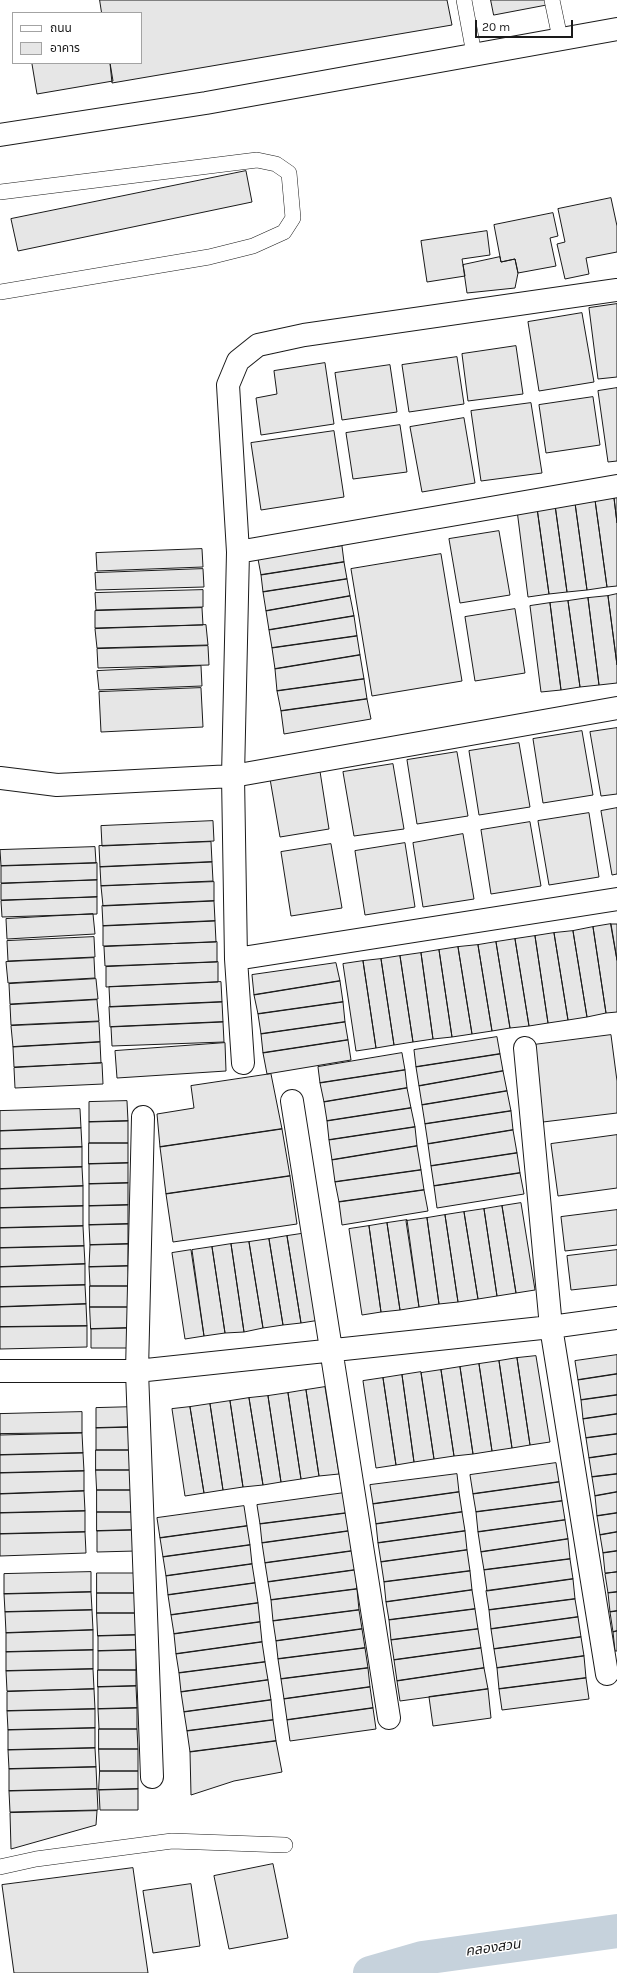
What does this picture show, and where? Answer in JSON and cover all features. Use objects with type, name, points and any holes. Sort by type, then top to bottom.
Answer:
[{"type":"street","points":[[0,135],[206,103],[560,38],[617,29]]},
{"type":"street","points":[[243,1063],[236,958],[233,776],[238,552],[228,385],[238,361],[258,345],[304,335],[617,290]]},
{"type":"street","points":[[238,552],[617,486]]},
{"type":"street","points":[[0,778],[57,785],[233,776],[617,708]]},
{"type":"street","points":[[236,958],[617,899]]},
{"type":"street","points":[[525,1048],[551,1327],[606,1674]]},
{"type":"street","points":[[292,1100],[388,1718]]},
{"type":"street","points":[[143,1117],[137,1371],[152,1777]]},
{"type":"street","points":[[0,1371],[137,1371],[551,1327],[617,1318]]},
{"type":"lane","points":[[464,0],[474,54]]},
{"type":"lane","points":[[552,0],[560,38]]},
{"type":"lane","points":[[0,192],[256,160],[276,164],[289,173],[293,218],[284,232],[253,246],[217,255],[0,292]]},
{"type":"lane","points":[[0,1867],[36,1859],[172,1841],[285,1845]]},
{"type":"building","points":[[100,0],[447,0],[452,25],[112,83],[110,64],[142,64],[142,12],[102,12]]},
{"type":"building","points":[[491,0],[556,0],[557,3],[494,15]]},
{"type":"building","points":[[32,64],[110,64],[113,81],[37,94]]},
{"type":"building","points":[[246,171],[252,202],[18,251],[11,219]]},
{"type":"building","points":[[611,198],[617,226],[617,252],[586,258],[589,274],[565,279],[557,244],[565,242],[558,209]]},
{"type":"building","points":[[553,213],[558,236],[550,238],[556,266],[518,273],[515,259],[501,262],[494,225]]},
{"type":"building","points":[[487,231],[490,255],[462,259],[465,276],[427,282],[421,241]]},
{"type":"building","points":[[500,257],[501,262],[515,259],[518,273],[515,288],[467,293],[463,265]]},
{"type":"building","points":[[617,304],[617,377],[598,379],[589,308]]},
{"type":"building","points":[[582,313],[594,382],[539,391],[528,322]]},
{"type":"building","points":[[516,346],[523,394],[468,401],[462,354]]},
{"type":"building","points":[[457,357],[464,404],[409,412],[402,365]]},
{"type":"building","points":[[325,363],[334,424],[261,435],[256,398],[277,394],[274,371]]},
{"type":"building","points":[[390,365],[397,412],[342,420],[335,373]]},
{"type":"building","points":[[617,388],[617,461],[608,462],[598,391]]},
{"type":"building","points":[[593,397],[600,445],[546,453],[539,405]]},
{"type":"building","points":[[531,403],[542,473],[481,481],[471,411]]},
{"type":"building","points":[[464,418],[475,483],[422,492],[410,427]]},
{"type":"building","points":[[400,425],[407,472],[353,479],[346,433]]},
{"type":"building","points":[[334,431],[344,497],[261,510],[251,443]]},
{"type":"building","points":[[617,497],[617,523],[614,498]]},
{"type":"building","points":[[614,498],[617,523],[617,586],[607,587],[595,500]]},
{"type":"building","points":[[595,500],[607,587],[587,590],[575,503]]},
{"type":"building","points":[[575,503],[587,590],[567,592],[555,505]]},
{"type":"building","points":[[555,505],[567,592],[549,594],[537,508]]},
{"type":"building","points":[[537,508],[549,594],[528,597],[517,510]]},
{"type":"building","points":[[499,531],[510,595],[460,603],[449,539]]},
{"type":"building","points":[[342,546],[344,562],[261,575],[258,559]]},
{"type":"building","points":[[202,549],[203,567],[97,571],[96,553]]},
{"type":"building","points":[[441,554],[462,681],[372,696],[351,569]]},
{"type":"building","points":[[344,562],[347,579],[263,592],[261,575]]},
{"type":"building","points":[[203,569],[204,587],[96,590],[95,573]]},
{"type":"building","points":[[347,579],[350,596],[266,611],[263,592]]},
{"type":"building","points":[[203,590],[203,607],[96,610],[95,593]]},
{"type":"building","points":[[617,594],[617,665],[608,596]]},
{"type":"building","points":[[350,596],[354,616],[269,630],[266,611]]},
{"type":"building","points":[[608,596],[617,665],[617,683],[599,685],[588,598]]},
{"type":"building","points":[[588,598],[599,685],[580,687],[568,601]]},
{"type":"building","points":[[568,601],[580,687],[561,690],[550,603]]},
{"type":"building","points":[[550,603],[561,690],[541,692],[530,606]]},
{"type":"building","points":[[202,608],[203,625],[95,628],[95,611]]},
{"type":"building","points":[[515,609],[525,673],[475,681],[465,617]]},
{"type":"building","points":[[354,616],[357,636],[272,648],[269,630]]},
{"type":"building","points":[[206,625],[208,645],[97,648],[95,629]]},
{"type":"building","points":[[357,636],[360,655],[275,669],[272,648]]},
{"type":"building","points":[[208,646],[209,665],[98,668],[97,649]]},
{"type":"building","points":[[360,655],[364,679],[277,691],[275,669]]},
{"type":"building","points":[[201,666],[202,686],[99,690],[97,671]]},
{"type":"building","points":[[364,679],[367,699],[281,711],[277,691]]},
{"type":"building","points":[[201,688],[203,727],[101,732],[99,692]]},
{"type":"building","points":[[367,699],[371,719],[284,734],[281,711]]},
{"type":"building","points":[[617,728],[617,794],[601,796],[590,732]]},
{"type":"building","points":[[582,731],[593,795],[543,803],[533,739]]},
{"type":"building","points":[[519,743],[530,807],[479,815],[469,751]]},
{"type":"building","points":[[457,752],[468,816],[417,824],[407,760]]},
{"type":"building","points":[[393,764],[404,829],[354,836],[343,772]]},
{"type":"building","points":[[319,765],[329,829],[280,837],[269,773]]},
{"type":"building","points":[[617,808],[617,874],[612,875],[601,811]]},
{"type":"building","points":[[589,813],[599,877],[549,885],[538,821]]},
{"type":"building","points":[[213,821],[214,841],[102,846],[101,826]]},
{"type":"building","points":[[530,822],[541,886],[491,894],[481,830]]},
{"type":"building","points":[[463,834],[474,899],[423,907],[413,843]]},
{"type":"building","points":[[211,842],[212,862],[100,867],[99,846]]},
{"type":"building","points":[[405,843],[415,907],[365,915],[355,851]]},
{"type":"building","points":[[331,844],[342,908],[291,916],[281,852]]},
{"type":"building","points":[[95,847],[96,863],[1,866],[0,850]]},
{"type":"building","points":[[212,862],[213,881],[101,886],[100,867]]},
{"type":"building","points":[[97,863],[97,880],[1,883],[1,866]]},
{"type":"building","points":[[97,880],[97,897],[1,900],[1,884]]},
{"type":"building","points":[[214,882],[214,901],[103,906],[101,886]]},
{"type":"building","points":[[97,897],[97,914],[2,917],[1,901]]},
{"type":"building","points":[[214,901],[215,921],[103,926],[102,906]]},
{"type":"building","points":[[93,914],[95,934],[7,939],[6,919]]},
{"type":"building","points":[[215,921],[216,942],[103,946],[103,926]]},
{"type":"building","points":[[611,924],[617,960],[617,1012],[606,1013],[593,927]]},
{"type":"building","points":[[611,924],[617,924],[617,960]]},
{"type":"building","points":[[593,927],[606,1013],[587,1017],[573,931]]},
{"type":"building","points":[[573,931],[587,1017],[568,1020],[554,933]]},
{"type":"building","points":[[554,933],[568,1020],[548,1023],[535,936]]},
{"type":"building","points":[[535,936],[548,1023],[529,1026],[515,939]]},
{"type":"building","points":[[94,937],[95,957],[8,961],[7,941]]},
{"type":"building","points":[[515,939],[529,1026],[510,1028],[496,942]]},
{"type":"building","points":[[217,942],[217,962],[105,966],[104,947]]},
{"type":"building","points":[[496,942],[510,1028],[492,1031],[478,945]]},
{"type":"building","points":[[478,945],[492,1031],[472,1034],[458,947]]},
{"type":"building","points":[[458,947],[472,1034],[452,1037],[439,950]]},
{"type":"building","points":[[439,950],[452,1037],[433,1039],[421,953]]},
{"type":"building","points":[[421,953],[433,1039],[413,1042],[400,956]]},
{"type":"building","points":[[400,956],[413,1042],[394,1045],[381,959]]},
{"type":"building","points":[[94,958],[95,978],[8,983],[6,962]]},
{"type":"building","points":[[381,959],[394,1045],[376,1048],[363,961]]},
{"type":"building","points":[[363,961],[376,1048],[356,1051],[343,964]]},
{"type":"building","points":[[218,962],[218,982],[106,987],[106,967]]},
{"type":"building","points":[[336,963],[340,981],[254,995],[252,975]]},
{"type":"building","points":[[96,979],[98,999],[10,1004],[9,984]]},
{"type":"building","points":[[340,981],[343,1002],[258,1014],[254,995]]},
{"type":"building","points":[[221,982],[222,1002],[110,1007],[109,987]]},
{"type":"building","points":[[97,1000],[99,1021],[11,1025],[10,1005]]},
{"type":"building","points":[[222,1002],[223,1022],[110,1027],[109,1007]]},
{"type":"building","points":[[343,1002],[345,1022],[261,1034],[258,1014]]},
{"type":"building","points":[[99,1022],[100,1042],[13,1047],[11,1026]]},
{"type":"building","points":[[223,1022],[224,1042],[112,1046],[111,1027]]},
{"type":"building","points":[[345,1022],[348,1040],[263,1053],[261,1034]]},
{"type":"building","points":[[611,1035],[617,1081],[617,1113],[543,1122],[533,1045]]},
{"type":"building","points":[[497,1037],[500,1054],[416,1067],[414,1050]]},
{"type":"building","points":[[348,1040],[351,1060],[267,1074],[263,1053]]},
{"type":"building","points":[[100,1042],[101,1063],[14,1067],[13,1047]]},
{"type":"building","points":[[225,1043],[226,1071],[117,1078],[115,1051]]},
{"type":"building","points":[[402,1053],[405,1070],[320,1083],[318,1067]]},
{"type":"building","points":[[500,1054],[503,1071],[419,1086],[416,1067]]},
{"type":"building","points":[[102,1063],[103,1084],[15,1088],[14,1068]]},
{"type":"building","points":[[405,1070],[407,1088],[324,1102],[320,1083]]},
{"type":"building","points":[[503,1071],[507,1091],[422,1105],[419,1086]]},
{"type":"building","points":[[271,1074],[282,1129],[160,1147],[157,1114],[194,1108],[191,1086]]},
{"type":"building","points":[[407,1088],[411,1108],[327,1121],[324,1102]]},
{"type":"building","points":[[507,1091],[511,1111],[425,1124],[422,1105]]},
{"type":"building","points":[[127,1101],[128,1121],[89,1122],[89,1102]]},
{"type":"building","points":[[411,1108],[415,1127],[329,1140],[327,1121]]},
{"type":"building","points":[[80,1109],[81,1128],[0,1131],[0,1111]]},
{"type":"building","points":[[511,1111],[513,1130],[428,1144],[425,1124]]},
{"type":"building","points":[[128,1121],[128,1143],[89,1143],[89,1122]]},
{"type":"building","points":[[415,1127],[417,1146],[332,1160],[329,1140]]},
{"type":"building","points":[[81,1128],[82,1147],[0,1149],[0,1131]]},
{"type":"building","points":[[282,1129],[290,1176],[166,1194],[160,1147]]},
{"type":"building","points":[[513,1130],[517,1153],[431,1166],[428,1144]]},
{"type":"building","points":[[617,1135],[617,1188],[558,1196],[551,1144]]},
{"type":"building","points":[[89,1143],[128,1143],[128,1163],[89,1164]]},
{"type":"building","points":[[417,1146],[421,1170],[335,1182],[332,1160]]},
{"type":"building","points":[[82,1147],[82,1167],[0,1169],[0,1149]]},
{"type":"building","points":[[517,1153],[520,1173],[434,1186],[431,1166]]},
{"type":"building","points":[[128,1163],[128,1183],[89,1184],[89,1164]]},
{"type":"building","points":[[82,1167],[83,1186],[0,1189],[0,1169]]},
{"type":"building","points":[[421,1170],[424,1190],[339,1202],[335,1182]]},
{"type":"building","points":[[520,1173],[524,1194],[437,1208],[434,1186]]},
{"type":"building","points":[[290,1176],[297,1224],[173,1242],[166,1194]]},
{"type":"building","points":[[128,1183],[128,1205],[89,1206],[89,1184]]},
{"type":"building","points":[[83,1186],[83,1206],[0,1208],[0,1189]]},
{"type":"building","points":[[424,1190],[428,1211],[342,1225],[339,1202]]},
{"type":"building","points":[[521,1203],[535,1290],[516,1293],[502,1206]]},
{"type":"building","points":[[128,1205],[128,1224],[89,1225],[89,1206]]},
{"type":"building","points":[[83,1206],[83,1226],[0,1228],[0,1208]]},
{"type":"building","points":[[502,1206],[516,1293],[497,1296],[484,1209]]},
{"type":"building","points":[[484,1209],[497,1296],[478,1299],[464,1212]]},
{"type":"building","points":[[617,1210],[617,1245],[565,1251],[561,1217]]},
{"type":"building","points":[[464,1212],[478,1299],[458,1302],[445,1215]]},
{"type":"building","points":[[445,1215],[458,1302],[439,1304],[427,1218]]},
{"type":"building","points":[[427,1218],[439,1304],[419,1307],[406,1221]]},
{"type":"building","points":[[407,1220],[419,1307],[400,1310],[387,1223]]},
{"type":"building","points":[[387,1223],[400,1310],[381,1312],[369,1226]]},
{"type":"building","points":[[128,1224],[128,1244],[90,1245],[89,1225]]},
{"type":"building","points":[[83,1226],[84,1246],[0,1248],[0,1228]]},
{"type":"building","points":[[369,1226],[381,1312],[362,1315],[349,1229]]},
{"type":"building","points":[[307,1233],[320,1320],[301,1323],[287,1236]]},
{"type":"building","points":[[287,1236],[301,1323],[283,1325],[269,1239]]},
{"type":"building","points":[[269,1239],[283,1325],[263,1328],[249,1242]]},
{"type":"building","points":[[249,1242],[263,1328],[244,1332],[231,1244]]},
{"type":"building","points":[[128,1244],[128,1266],[89,1267],[90,1245]]},
{"type":"building","points":[[231,1244],[244,1332],[225,1333],[212,1247]]},
{"type":"building","points":[[84,1246],[85,1264],[0,1267],[0,1248]]},
{"type":"building","points":[[212,1247],[225,1333],[204,1336],[192,1250]]},
{"type":"building","points":[[191,1250],[204,1336],[185,1339],[172,1253]]},
{"type":"building","points":[[617,1250],[617,1285],[571,1290],[567,1256]]},
{"type":"building","points":[[85,1264],[85,1285],[0,1287],[0,1267]]},
{"type":"building","points":[[128,1266],[129,1286],[90,1286],[89,1267]]},
{"type":"building","points":[[85,1285],[86,1304],[0,1307],[0,1287]]},
{"type":"building","points":[[90,1286],[129,1286],[129,1307],[90,1307]]},
{"type":"building","points":[[86,1304],[87,1326],[0,1327],[0,1307]]},
{"type":"building","points":[[90,1307],[129,1307],[129,1328],[91,1329]]},
{"type":"building","points":[[87,1326],[87,1347],[0,1349],[0,1327]]},
{"type":"building","points":[[129,1328],[130,1348],[91,1348],[91,1329]]},
{"type":"building","points":[[617,1355],[617,1374],[578,1380],[575,1361]]},
{"type":"building","points":[[536,1356],[550,1442],[530,1445],[517,1358]]},
{"type":"building","points":[[517,1358],[530,1445],[512,1448],[499,1361]]},
{"type":"building","points":[[499,1361],[512,1448],[492,1451],[479,1364]]},
{"type":"building","points":[[479,1364],[492,1451],[473,1454],[460,1367]]},
{"type":"building","points":[[460,1367],[473,1454],[454,1456],[441,1370]]},
{"type":"building","points":[[441,1370],[454,1456],[434,1459],[421,1373]]},
{"type":"building","points":[[421,1372],[434,1459],[414,1462],[402,1375]]},
{"type":"building","points":[[617,1374],[617,1395],[581,1400],[578,1380]]},
{"type":"building","points":[[402,1375],[414,1462],[396,1465],[383,1378]]},
{"type":"building","points":[[383,1378],[396,1465],[376,1468],[363,1381]]},
{"type":"building","points":[[325,1387],[339,1474],[319,1476],[306,1390]]},
{"type":"building","points":[[306,1390],[319,1476],[301,1479],[288,1393]]},
{"type":"building","points":[[288,1393],[301,1479],[281,1482],[268,1396]]},
{"type":"building","points":[[617,1395],[617,1414],[583,1419],[581,1400]]},
{"type":"building","points":[[268,1396],[281,1482],[263,1485],[249,1398]]},
{"type":"building","points":[[249,1398],[263,1485],[243,1487],[230,1401]]},
{"type":"building","points":[[230,1401],[243,1487],[223,1490],[210,1404]]},
{"type":"building","points":[[210,1404],[223,1490],[204,1493],[190,1407]]},
{"type":"building","points":[[135,1407],[135,1427],[96,1428],[96,1408]]},
{"type":"building","points":[[190,1407],[204,1493],[185,1496],[172,1409]]},
{"type":"building","points":[[82,1412],[82,1433],[0,1435],[0,1414]]},
{"type":"building","points":[[617,1414],[617,1434],[586,1438],[583,1419]]},
{"type":"building","points":[[135,1427],[135,1450],[96,1450],[96,1428]]},
{"type":"building","points":[[82,1433],[83,1453],[0,1455],[0,1434]]},
{"type":"building","points":[[617,1434],[617,1454],[589,1458],[586,1438]]},
{"type":"building","points":[[96,1450],[135,1450],[135,1470],[96,1470]]},
{"type":"building","points":[[83,1453],[84,1471],[0,1473],[0,1455]]},
{"type":"building","points":[[617,1454],[617,1474],[592,1477],[589,1458]]},
{"type":"building","points":[[556,1463],[559,1482],[473,1494],[470,1475]]},
{"type":"building","points":[[96,1470],[135,1470],[135,1490],[97,1490]]},
{"type":"building","points":[[84,1471],[84,1491],[0,1494],[0,1473]]},
{"type":"building","points":[[457,1474],[459,1492],[373,1504],[370,1485]]},
{"type":"building","points":[[617,1474],[617,1492],[595,1496],[592,1477]]},
{"type":"building","points":[[559,1482],[562,1501],[476,1512],[473,1494]]},
{"type":"building","points":[[97,1490],[135,1490],[136,1512],[97,1512]]},
{"type":"building","points":[[84,1491],[85,1511],[0,1513],[0,1494]]},
{"type":"building","points":[[459,1492],[462,1512],[376,1524],[373,1504]]},
{"type":"building","points":[[617,1492],[617,1513],[597,1516],[595,1496]]},
{"type":"building","points":[[344,1493],[347,1513],[260,1524],[257,1505]]},
{"type":"building","points":[[562,1501],[565,1520],[478,1532],[476,1512]]},
{"type":"building","points":[[244,1506],[247,1526],[160,1538],[157,1518]]},
{"type":"building","points":[[85,1511],[85,1532],[0,1534],[0,1513]]},
{"type":"building","points":[[97,1512],[136,1512],[135,1530],[97,1531]]},
{"type":"building","points":[[462,1512],[465,1531],[378,1543],[376,1524]]},
{"type":"building","points":[[347,1513],[349,1531],[262,1543],[260,1524]]},
{"type":"building","points":[[617,1513],[617,1532],[600,1535],[597,1516]]},
{"type":"building","points":[[565,1520],[568,1539],[481,1552],[478,1532]]},
{"type":"building","points":[[247,1526],[250,1545],[163,1557],[160,1538]]},
{"type":"building","points":[[135,1530],[136,1551],[97,1552],[97,1531]]},
{"type":"building","points":[[349,1531],[352,1551],[265,1563],[262,1543]]},
{"type":"building","points":[[465,1531],[467,1550],[381,1562],[378,1543]]},
{"type":"building","points":[[85,1532],[86,1553],[0,1556],[0,1534]]},
{"type":"building","points":[[617,1532],[617,1551],[603,1553],[600,1535]]},
{"type":"building","points":[[568,1539],[570,1559],[484,1570],[481,1552]]},
{"type":"building","points":[[250,1545],[252,1564],[166,1576],[163,1557]]},
{"type":"building","points":[[467,1550],[470,1571],[384,1582],[381,1562]]},
{"type":"building","points":[[352,1551],[355,1570],[268,1582],[265,1563]]},
{"type":"building","points":[[617,1551],[617,1572],[605,1573],[603,1553]]},
{"type":"building","points":[[570,1559],[573,1579],[487,1591],[484,1570]]},
{"type":"building","points":[[252,1564],[255,1583],[168,1595],[166,1576]]},
{"type":"building","points":[[355,1570],[357,1589],[271,1600],[268,1582]]},
{"type":"building","points":[[470,1571],[472,1590],[386,1602],[384,1582]]},
{"type":"building","points":[[91,1572],[91,1592],[4,1594],[4,1574]]},
{"type":"building","points":[[617,1572],[617,1592],[608,1593],[605,1574]]},
{"type":"building","points":[[97,1573],[136,1573],[136,1593],[97,1593]]},
{"type":"building","points":[[573,1579],[575,1599],[489,1610],[486,1591]]},
{"type":"building","points":[[255,1583],[258,1603],[171,1615],[168,1595]]},
{"type":"building","points":[[357,1589],[359,1610],[273,1621],[271,1600]]},
{"type":"building","points":[[472,1590],[475,1609],[389,1620],[386,1602]]},
{"type":"building","points":[[91,1592],[92,1610],[5,1612],[4,1594]]},
{"type":"building","points":[[617,1592],[617,1611],[610,1612],[608,1593]]},
{"type":"building","points":[[97,1593],[136,1593],[136,1613],[97,1613]]},
{"type":"building","points":[[575,1599],[578,1617],[491,1629],[489,1610]]},
{"type":"building","points":[[258,1603],[260,1622],[174,1634],[171,1615]]},
{"type":"building","points":[[475,1609],[478,1629],[391,1640],[389,1620]]},
{"type":"building","points":[[92,1610],[93,1630],[6,1633],[5,1612]]},
{"type":"building","points":[[359,1610],[362,1629],[276,1641],[273,1621]]},
{"type":"building","points":[[617,1611],[617,1631],[613,1632],[610,1612]]},
{"type":"building","points":[[97,1613],[136,1613],[136,1635],[98,1636]]},
{"type":"building","points":[[578,1617],[581,1637],[494,1649],[491,1629]]},
{"type":"building","points":[[260,1622],[262,1642],[176,1654],[174,1634]]},
{"type":"building","points":[[362,1629],[365,1648],[278,1659],[276,1641]]},
{"type":"building","points":[[478,1629],[481,1648],[394,1660],[391,1640]]},
{"type":"building","points":[[93,1630],[93,1650],[6,1652],[6,1633]]},
{"type":"building","points":[[617,1631],[617,1651],[615,1651],[613,1632]]},
{"type":"building","points":[[136,1635],[136,1650],[98,1651],[98,1636]]},
{"type":"building","points":[[581,1637],[584,1656],[497,1668],[494,1649]]},
{"type":"building","points":[[262,1642],[265,1662],[179,1673],[176,1654]]},
{"type":"building","points":[[365,1648],[368,1668],[281,1679],[278,1659]]},
{"type":"building","points":[[481,1648],[484,1668],[397,1681],[394,1660]]},
{"type":"building","points":[[93,1650],[93,1669],[6,1671],[6,1652]]},
{"type":"building","points":[[136,1650],[136,1670],[98,1670],[98,1651]]},
{"type":"building","points":[[584,1656],[586,1678],[499,1689],[497,1668]]},
{"type":"building","points":[[265,1662],[268,1680],[181,1692],[179,1673]]},
{"type":"building","points":[[368,1668],[370,1687],[284,1699],[281,1679]]},
{"type":"building","points":[[484,1668],[488,1689],[400,1701],[397,1681]]},
{"type":"building","points":[[93,1669],[94,1689],[7,1691],[6,1671]]},
{"type":"building","points":[[98,1670],[136,1670],[136,1686],[98,1687]]},
{"type":"building","points":[[586,1678],[589,1699],[502,1710],[499,1689]]},
{"type":"building","points":[[268,1680],[271,1700],[184,1712],[181,1692]]},
{"type":"building","points":[[136,1686],[137,1708],[98,1709],[98,1687]]},
{"type":"building","points":[[370,1687],[373,1708],[287,1720],[284,1699]]},
{"type":"building","points":[[94,1689],[95,1709],[7,1711],[7,1692]]},
{"type":"building","points":[[488,1689],[491,1718],[433,1726],[429,1697]]},
{"type":"building","points":[[271,1700],[273,1720],[187,1731],[184,1712]]},
{"type":"building","points":[[137,1708],[137,1729],[99,1729],[98,1709]]},
{"type":"building","points":[[373,1708],[376,1729],[290,1741],[287,1720]]},
{"type":"building","points":[[95,1709],[95,1728],[8,1730],[7,1711]]},
{"type":"building","points":[[273,1720],[276,1741],[190,1752],[187,1731]]},
{"type":"building","points":[[95,1728],[95,1748],[8,1750],[8,1730]]},
{"type":"building","points":[[99,1729],[137,1729],[138,1749],[99,1749]]},
{"type":"building","points":[[276,1741],[282,1772],[234,1781],[191,1795],[190,1752]]},
{"type":"building","points":[[95,1748],[96,1767],[9,1769],[8,1750]]},
{"type":"building","points":[[99,1749],[138,1749],[138,1771],[100,1771]]},
{"type":"building","points":[[96,1767],[97,1789],[9,1791],[9,1769]]},
{"type":"building","points":[[100,1771],[138,1771],[138,1789],[99,1790]]},
{"type":"building","points":[[97,1789],[98,1810],[10,1812],[9,1791]]},
{"type":"building","points":[[138,1789],[138,1810],[100,1810],[99,1790]]},
{"type":"building","points":[[97,1811],[96,1825],[11,1849],[10,1813]]},
{"type":"building","points":[[273,1864],[288,1938],[229,1949],[214,1876]]},
{"type":"building","points":[[133,1868],[148,1973],[14,1973],[2,1885]]},
{"type":"building","points":[[191,1884],[200,1946],[153,1953],[143,1891]]},
{"type":"waterway","name":"คลองสวน","points":[[370,1973],[422,1958],[617,1931]]}]
